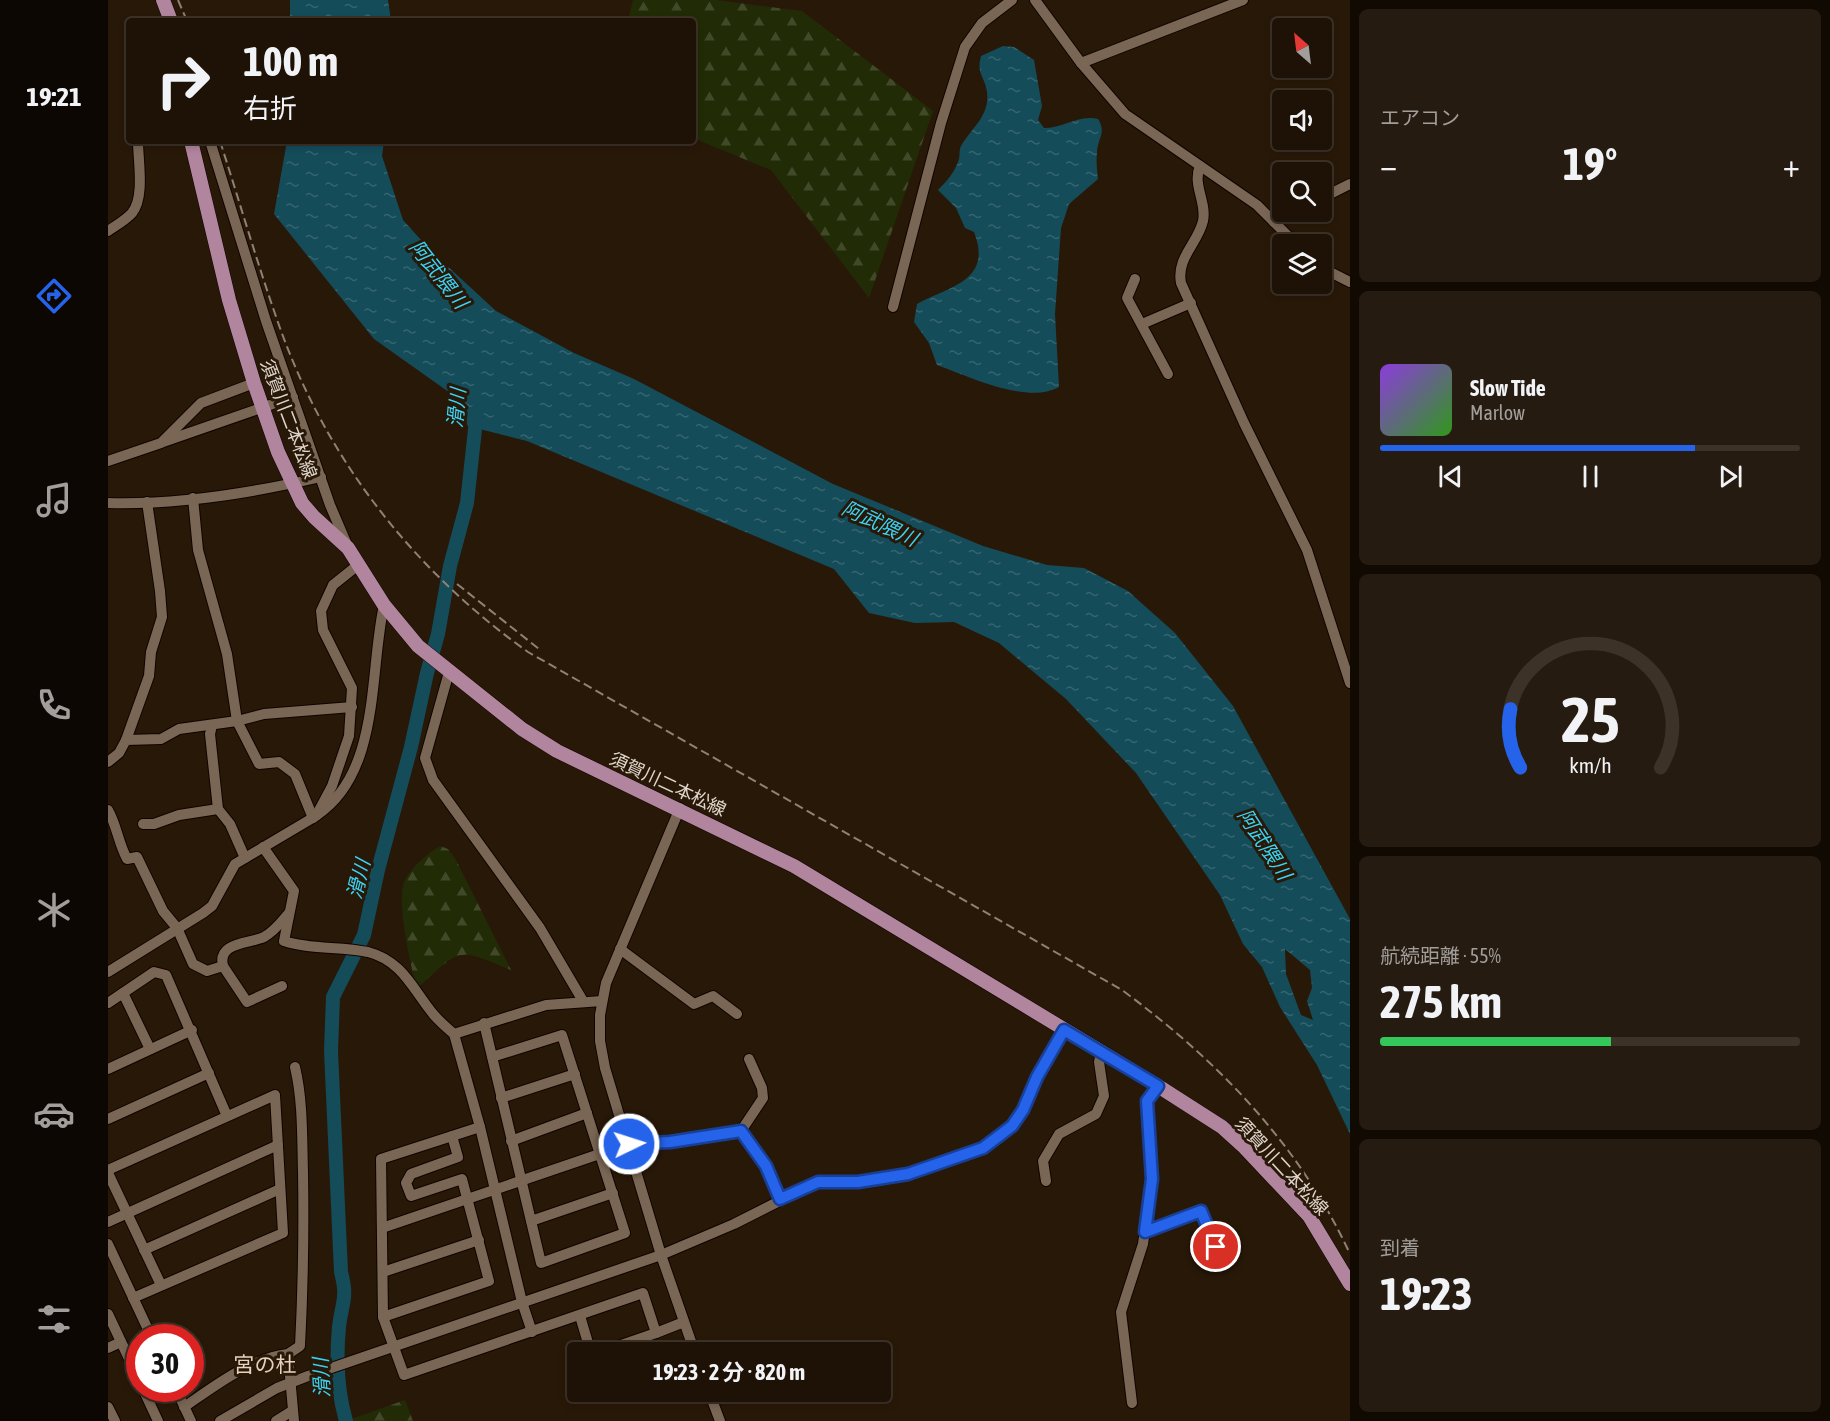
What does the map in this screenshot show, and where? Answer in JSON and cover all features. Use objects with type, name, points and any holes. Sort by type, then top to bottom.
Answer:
[{"type":"main road","points":[[163,0],[167,18]]},
{"type":"main road","name":"須賀川二本松線","points":[[192,144],[229,300],[254,383],[293,483],[309,513],[348,548],[384,605],[418,646],[522,729],[557,751],[680,808],[794,866],[1222,1127],[1309,1216],[1350,1284]]},
{"type":"street","points":[[893,308],[941,123],[965,47],[982,23],[1012,0]]},
{"type":"street","points":[[1035,0],[1081,63],[1125,114],[1257,205],[1272,220]]},
{"type":"street","points":[[1081,63],[1243,0]]},
{"type":"street","points":[[108,231],[131,214],[136,206],[138,144]]},
{"type":"street","points":[[211,144],[260,303],[348,548]]},
{"type":"street","points":[[1200,166],[1196,178],[1203,208],[1203,222],[1182,262],[1180,273],[1244,423],[1307,550],[1350,683]]},
{"type":"street","points":[[1332,193],[1350,184]]},
{"type":"street","points":[[1274,222],[1286,234]]},
{"type":"street","points":[[1332,273],[1350,282]]},
{"type":"street","points":[[1135,279],[1127,295],[1168,374]]},
{"type":"street","points":[[1142,324],[1191,303]]},
{"type":"street","points":[[161,443],[201,403],[254,383]]},
{"type":"street","points":[[108,461],[293,397]]},
{"type":"street","points":[[108,503],[193,498],[269,489],[321,477]]},
{"type":"street","points":[[193,498],[198,550],[227,654],[237,721],[259,764],[279,762],[295,774],[314,817]]},
{"type":"street","points":[[108,762],[119,753],[126,740],[149,676],[151,652],[162,617],[147,502]]},
{"type":"street","points":[[314,817],[332,786],[343,755],[349,736],[352,706],[350,679],[328,641],[321,611],[333,585],[358,565]]},
{"type":"street","points":[[108,972],[212,906],[230,869],[331,805],[353,772],[358,759],[373,698],[384,605]]},
{"type":"street","points":[[448,670],[425,758],[427,766],[434,780],[546,937],[583,1001]]},
{"type":"street","points":[[126,740],[161,739],[179,729],[237,721],[264,714],[352,706]]},
{"type":"street","points":[[212,725],[210,734],[218,809],[230,824],[245,858]]},
{"type":"street","points":[[680,808],[620,949],[602,1001],[600,1041],[605,1068],[691,1342]]},
{"type":"street","points":[[143,824],[154,824],[178,815],[218,809]]},
{"type":"street","points":[[108,810],[116,825],[118,841],[126,859],[138,857],[162,911],[177,928],[193,964],[207,971],[223,966]]},
{"type":"street","points":[[263,847],[294,891],[284,941],[293,944],[363,951],[384,958],[398,967],[434,1014],[454,1034],[480,1127],[522,1302],[532,1332]]},
{"type":"street","points":[[282,986],[247,1002],[223,966],[221,958],[224,952],[235,945],[263,937],[273,931],[290,912]]},
{"type":"street","points":[[620,949],[694,1004],[713,996],[737,1014]]},
{"type":"street","points":[[108,1003],[154,972],[166,975],[192,1030],[227,1116]]},
{"type":"street","points":[[123,993],[150,1049]]},
{"type":"street","points":[[454,1034],[546,1005],[602,1001]]},
{"type":"street","points":[[484,1023],[501,1098],[511,1141],[541,1263],[625,1233],[562,1035],[492,1058]]},
{"type":"street","points":[[108,1069],[192,1030]]},
{"type":"street","points":[[220,1421],[308,1376],[662,1255],[734,1224],[818,1182],[858,1182],[908,1174],[983,1148],[999,1138],[1017,1118],[1064,1030]]},
{"type":"street","points":[[1046,1181],[1043,1161],[1059,1134],[1077,1122],[1089,1119],[1096,1114],[1104,1096],[1099,1062],[1101,1052]]},
{"type":"street","points":[[382,1228],[629,1144],[670,1142],[741,1131],[763,1098],[762,1088],[749,1059]]},
{"type":"street","points":[[184,1407],[233,1374],[261,1361],[288,1354],[300,1346],[304,1270],[302,1137],[300,1092],[296,1067]]},
{"type":"street","points":[[108,1119],[209,1073]]},
{"type":"street","points":[[501,1098],[575,1074]]},
{"type":"street","points":[[1132,1403],[1121,1312],[1145,1232],[1152,1179],[1147,1101],[1158,1086]]},
{"type":"street","points":[[133,1298],[283,1233],[275,1095],[108,1171],[161,1285]]},
{"type":"street","points":[[511,1141],[587,1113]]},
{"type":"street","points":[[480,1127],[381,1159],[383,1317],[404,1375],[643,1293],[656,1333]]},
{"type":"street","points":[[741,1131],[766,1166],[780,1199]]},
{"type":"street","points":[[383,1317],[489,1281],[462,1179],[411,1196],[406,1183],[411,1174],[458,1156],[452,1136]]},
{"type":"street","points":[[108,1222],[278,1145]]},
{"type":"street","points":[[144,1250],[280,1189]]},
{"type":"street","points":[[531,1221],[613,1193]]},
{"type":"street","points":[[1145,1232],[1201,1211],[1216,1247]]},
{"type":"street","points":[[383,1272],[479,1240]]},
{"type":"street","points":[[108,1244],[145,1324]]},
{"type":"street","points":[[108,1314],[126,1353]]},
{"type":"street","points":[[580,1316],[588,1342]]},
{"type":"street","points":[[630,1342],[684,1322]]},
{"type":"street","points":[[108,1348],[121,1342]]},
{"type":"street","points":[[276,1421],[293,1416],[288,1354]]},
{"type":"street","points":[[149,1402],[158,1421]]},
{"type":"street","points":[[182,1402],[191,1421]]},
{"type":"street","points":[[713,1402],[720,1421]]},
{"type":"street","points":[[108,1407],[115,1421]]},
{"type":"green space","points":[[633,0],[716,0],[802,11],[933,111],[869,298],[771,170],[696,139],[696,18],[629,18]]},
{"type":"green space","points":[[440,846],[448,849],[456,860],[511,970],[478,957],[459,955],[442,966],[416,989],[403,916],[403,888],[406,878],[413,869]]},
{"type":"green space","points":[[405,1400],[413,1421],[346,1421]]},
{"type":"water","points":[[290,0],[388,0],[391,18],[290,18]]},
{"type":"water","points":[[1003,46],[1014,47],[1034,60],[1042,106],[1038,120],[1044,128],[1091,118],[1098,119],[1102,128],[1097,148],[1098,179],[1069,204],[1061,228],[1055,314],[1059,387],[1046,392],[1031,393],[998,387],[937,365],[929,343],[914,322],[917,304],[965,280],[973,272],[978,261],[974,232],[965,228],[956,208],[938,190],[953,172],[959,159],[961,146],[986,108],[987,92],[980,72],[981,56]]},
{"type":"water","name":"阿武隈川","points":[[286,144],[384,144],[382,156],[403,220],[431,251],[496,311],[574,353],[634,379],[833,484],[983,546],[1047,565],[1084,568],[1128,591],[1175,633],[1233,706],[1350,919],[1350,1134],[1317,1065],[1280,1007],[1262,967],[1243,944],[1220,895],[1136,773],[1066,699],[999,643],[954,622],[915,623],[869,613],[834,569],[527,441],[468,426],[453,395],[374,339],[274,214]],"holes":[[[1285,949],[1310,970],[1312,988],[1307,1001],[1313,1020],[1301,1015],[1286,974]]]},
{"type":"waterway","name":"滑川","points":[[346,1421],[339,1386],[338,1363],[339,1327],[344,1294],[341,1272],[331,1051],[333,997],[364,935],[378,870],[411,747],[438,634],[450,566],[467,503],[477,411]]},
{"type":"railway","points":[[178,0],[186,18]]},
{"type":"railway","points":[[221,144],[280,328],[299,376],[323,423],[349,467],[379,509],[412,549],[448,586],[528,652],[1122,990],[1191,1046],[1253,1107],[1306,1176],[1350,1254]]},
{"type":"railway","points":[[457,584],[539,649]]},
{"type":"district","name":"宮の杜","points":[[265,1364]]},
{"type":"route","points":[[629,1144],[670,1142],[741,1131],[766,1166],[780,1199],[818,1182],[858,1182],[908,1174],[983,1148],[999,1138],[1012,1126],[1023,1110],[1037,1077],[1064,1030],[1158,1086],[1147,1101],[1152,1179],[1145,1232],[1201,1211],[1216,1247]]}]
